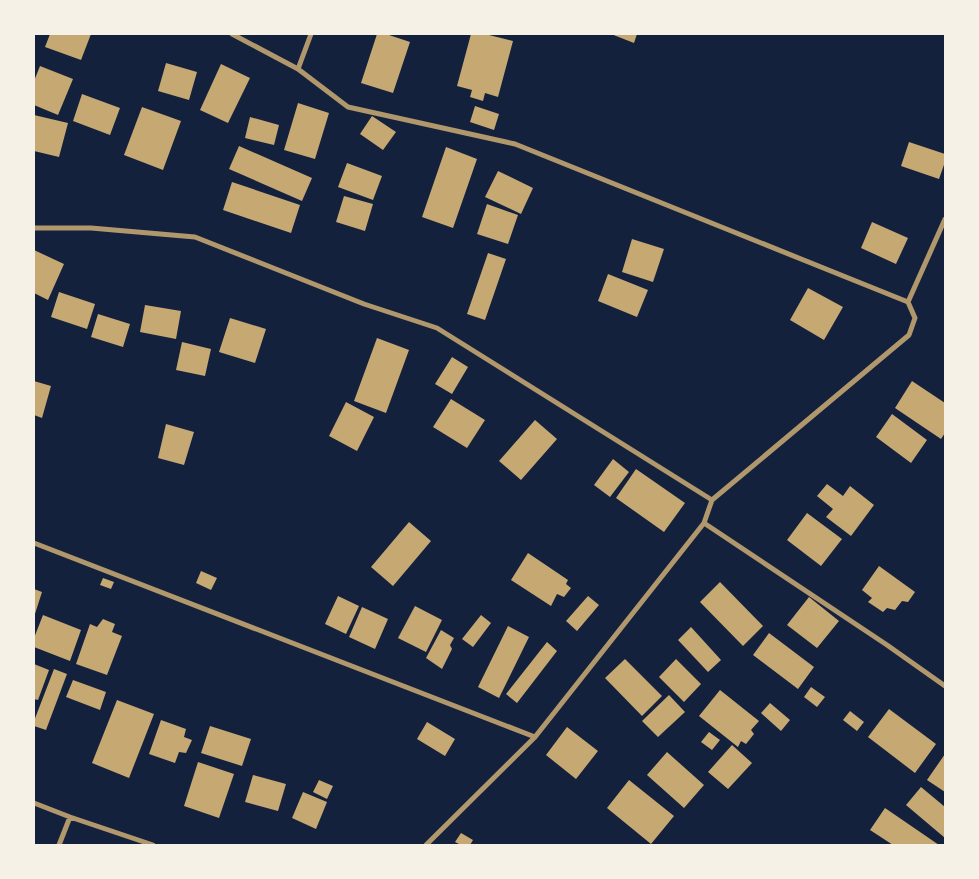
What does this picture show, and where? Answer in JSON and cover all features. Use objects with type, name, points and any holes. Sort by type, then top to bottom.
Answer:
[{"type":"street","points":[[232,34],[298,69],[348,107],[515,144],[908,302],[915,318],[910,335],[712,500],[704,523],[535,738],[426,845]]},
{"type":"street","points":[[298,69],[311,34]]},
{"type":"street","points":[[908,302],[945,219]]},
{"type":"street","points":[[34,228],[91,228],[195,237],[364,304],[437,328],[712,500]]},
{"type":"street","points":[[704,523],[945,686]]},
{"type":"street","points":[[34,544],[535,738]]},
{"type":"street","points":[[34,803],[154,845]]},
{"type":"street","points":[[59,845],[70,817]]},
{"type":"building","points":[[50,34],[91,34],[81,60],[45,47]]},
{"type":"building","points":[[377,34],[386,34],[410,42],[393,93],[361,83]]},
{"type":"building","points":[[471,34],[485,34],[513,41],[498,97],[485,93],[483,101],[470,97],[472,90],[457,86]]},
{"type":"building","points":[[611,34],[637,34],[634,43]]},
{"type":"building","points":[[166,63],[197,72],[189,100],[158,91]]},
{"type":"building","points":[[221,64],[250,78],[228,123],[200,110]]},
{"type":"building","points":[[40,66],[73,79],[58,115],[34,105],[34,81]]},
{"type":"building","points":[[82,94],[120,108],[110,135],[73,121]]},
{"type":"building","points":[[298,103],[329,113],[315,159],[284,150]]},
{"type":"building","points":[[475,106],[499,114],[494,130],[470,122]]},
{"type":"building","points":[[142,107],[181,121],[163,170],[124,155]]},
{"type":"building","points":[[34,115],[68,123],[59,157],[34,151]]},
{"type":"building","points":[[372,116],[396,132],[383,150],[360,134]]},
{"type":"building","points":[[250,117],[279,125],[274,145],[245,138]]},
{"type":"building","points":[[909,142],[945,154],[945,162],[939,179],[901,166]]},
{"type":"building","points":[[239,146],[312,178],[302,201],[229,169]]},
{"type":"building","points":[[446,147],[477,159],[453,228],[422,217]]},
{"type":"building","points":[[347,163],[382,176],[373,200],[338,187]]},
{"type":"building","points":[[498,171],[533,188],[521,214],[485,197]]},
{"type":"building","points":[[232,182],[300,205],[291,233],[223,210]]},
{"type":"building","points":[[344,196],[373,204],[365,231],[336,222]]},
{"type":"building","points":[[487,204],[518,215],[508,244],[477,234]]},
{"type":"building","points":[[872,222],[908,238],[896,264],[861,248]]},
{"type":"building","points":[[632,239],[664,249],[653,282],[622,272]]},
{"type":"building","points":[[34,250],[64,264],[48,300],[34,293]]},
{"type":"building","points":[[488,253],[506,259],[485,320],[467,314]]},
{"type":"building","points":[[608,274],[648,290],[637,317],[598,301]]},
{"type":"building","points":[[808,288],[843,307],[824,340],[790,320]]},
{"type":"building","points":[[59,292],[95,304],[87,329],[51,317]]},
{"type":"building","points":[[145,305],[181,311],[176,339],[140,332]]},
{"type":"building","points":[[98,314],[130,324],[123,347],[91,337]]},
{"type":"building","points":[[230,318],[266,329],[255,363],[219,352]]},
{"type":"building","points":[[377,338],[409,350],[386,413],[354,401]]},
{"type":"building","points":[[182,342],[211,349],[205,376],[176,370]]},
{"type":"building","points":[[452,357],[468,367],[452,394],[435,384]]},
{"type":"building","points":[[34,381],[51,386],[42,418],[34,415]]},
{"type":"building","points":[[912,381],[945,403],[945,433],[941,439],[895,408]]},
{"type":"building","points":[[451,399],[485,420],[467,448],[433,427]]},
{"type":"building","points":[[346,402],[374,417],[357,451],[329,436]]},
{"type":"building","points":[[892,414],[927,440],[911,463],[876,437]]},
{"type":"building","points":[[535,420],[557,439],[521,480],[499,461]]},
{"type":"building","points":[[166,424],[194,432],[184,465],[158,458]]},
{"type":"building","points":[[613,459],[629,472],[610,497],[594,485]]},
{"type":"building","points":[[636,469],[685,503],[664,532],[616,498]]},
{"type":"building","points":[[827,484],[843,496],[850,486],[874,505],[851,536],[826,517],[833,509],[817,496]]},
{"type":"building","points":[[807,513],[842,539],[821,566],[787,540]]},
{"type":"building","points":[[409,522],[431,541],[393,586],[371,567]]},
{"type":"building","points":[[528,553],[568,580],[566,584],[571,588],[564,597],[557,594],[551,606],[511,580]]},
{"type":"building","points":[[879,566],[915,592],[908,602],[902,601],[895,610],[887,608],[883,612],[868,602],[872,598],[862,590]]},
{"type":"building","points":[[201,571],[217,578],[211,590],[196,583]]},
{"type":"building","points":[[103,578],[114,582],[111,589],[100,585]]},
{"type":"building","points":[[720,582],[763,626],[743,646],[700,602]]},
{"type":"building","points":[[34,589],[42,592],[34,617]]},
{"type":"building","points":[[338,596],[359,606],[346,634],[325,624]]},
{"type":"building","points":[[588,596],[599,605],[577,631],[566,621]]},
{"type":"building","points":[[809,597],[839,621],[817,648],[787,625]]},
{"type":"building","points":[[415,606],[442,620],[426,652],[398,638]]},
{"type":"building","points":[[362,607],[388,619],[375,649],[349,637]]},
{"type":"building","points":[[43,615],[81,630],[70,661],[34,647],[34,638]]},
{"type":"building","points":[[481,615],[491,623],[473,647],[462,639]]},
{"type":"building","points":[[103,619],[115,624],[112,632],[122,636],[107,675],[76,664],[90,624],[97,627]]},
{"type":"building","points":[[508,626],[529,637],[499,698],[478,687]]},
{"type":"building","points":[[691,627],[721,660],[708,672],[678,640]]},
{"type":"building","points":[[441,630],[454,638],[450,645],[452,649],[442,669],[426,658]]},
{"type":"building","points":[[769,633],[814,667],[798,689],[753,655]]},
{"type":"building","points":[[547,642],[557,651],[517,703],[506,694]]},
{"type":"building","points":[[625,659],[662,696],[642,716],[605,678]]},
{"type":"building","points":[[676,659],[701,684],[684,702],[659,677]]},
{"type":"building","points":[[34,664],[49,670],[38,700],[34,699]]},
{"type":"building","points":[[54,669],[67,674],[46,730],[34,726],[34,721]]},
{"type":"building","points":[[73,680],[106,692],[100,710],[66,697]]},
{"type":"building","points":[[811,687],[825,697],[817,707],[804,697]]},
{"type":"building","points":[[720,690],[759,721],[751,730],[754,734],[746,744],[741,741],[738,747],[699,716]]},
{"type":"building","points":[[669,695],[685,712],[658,737],[642,721]]},
{"type":"building","points":[[117,700],[154,714],[129,778],[92,763]]},
{"type":"building","points":[[770,703],[790,720],[781,731],[761,713]]},
{"type":"building","points":[[889,709],[936,744],[915,773],[868,737]]},
{"type":"building","points":[[850,711],[864,722],[857,731],[843,720]]},
{"type":"building","points":[[161,720],[186,729],[184,737],[192,740],[186,753],[179,752],[175,763],[149,754]]},
{"type":"building","points":[[427,722],[455,739],[445,756],[417,739]]},
{"type":"building","points":[[210,726],[251,739],[242,766],[201,753]]},
{"type":"building","points":[[567,727],[598,751],[576,779],[546,755]]},
{"type":"building","points":[[709,732],[720,740],[712,750],[701,742]]},
{"type":"building","points":[[732,745],[752,763],[728,789],[708,772]]},
{"type":"building","points":[[667,752],[704,785],[684,808],[647,775]]},
{"type":"building","points":[[945,754],[945,792],[927,780]]},
{"type":"building","points":[[198,762],[234,774],[219,818],[184,806]]},
{"type":"building","points":[[253,775],[286,784],[278,811],[245,802]]},
{"type":"building","points":[[319,780],[333,786],[327,799],[313,792]]},
{"type":"building","points":[[629,780],[674,816],[651,844],[607,808]]},
{"type":"building","points":[[921,787],[945,807],[945,838],[906,805]]},
{"type":"building","points":[[303,792],[327,802],[316,829],[292,818]]},
{"type":"building","points":[[885,808],[939,845],[893,845],[870,830]]},
{"type":"building","points":[[461,833],[473,840],[470,845],[461,845],[455,842]]}]
